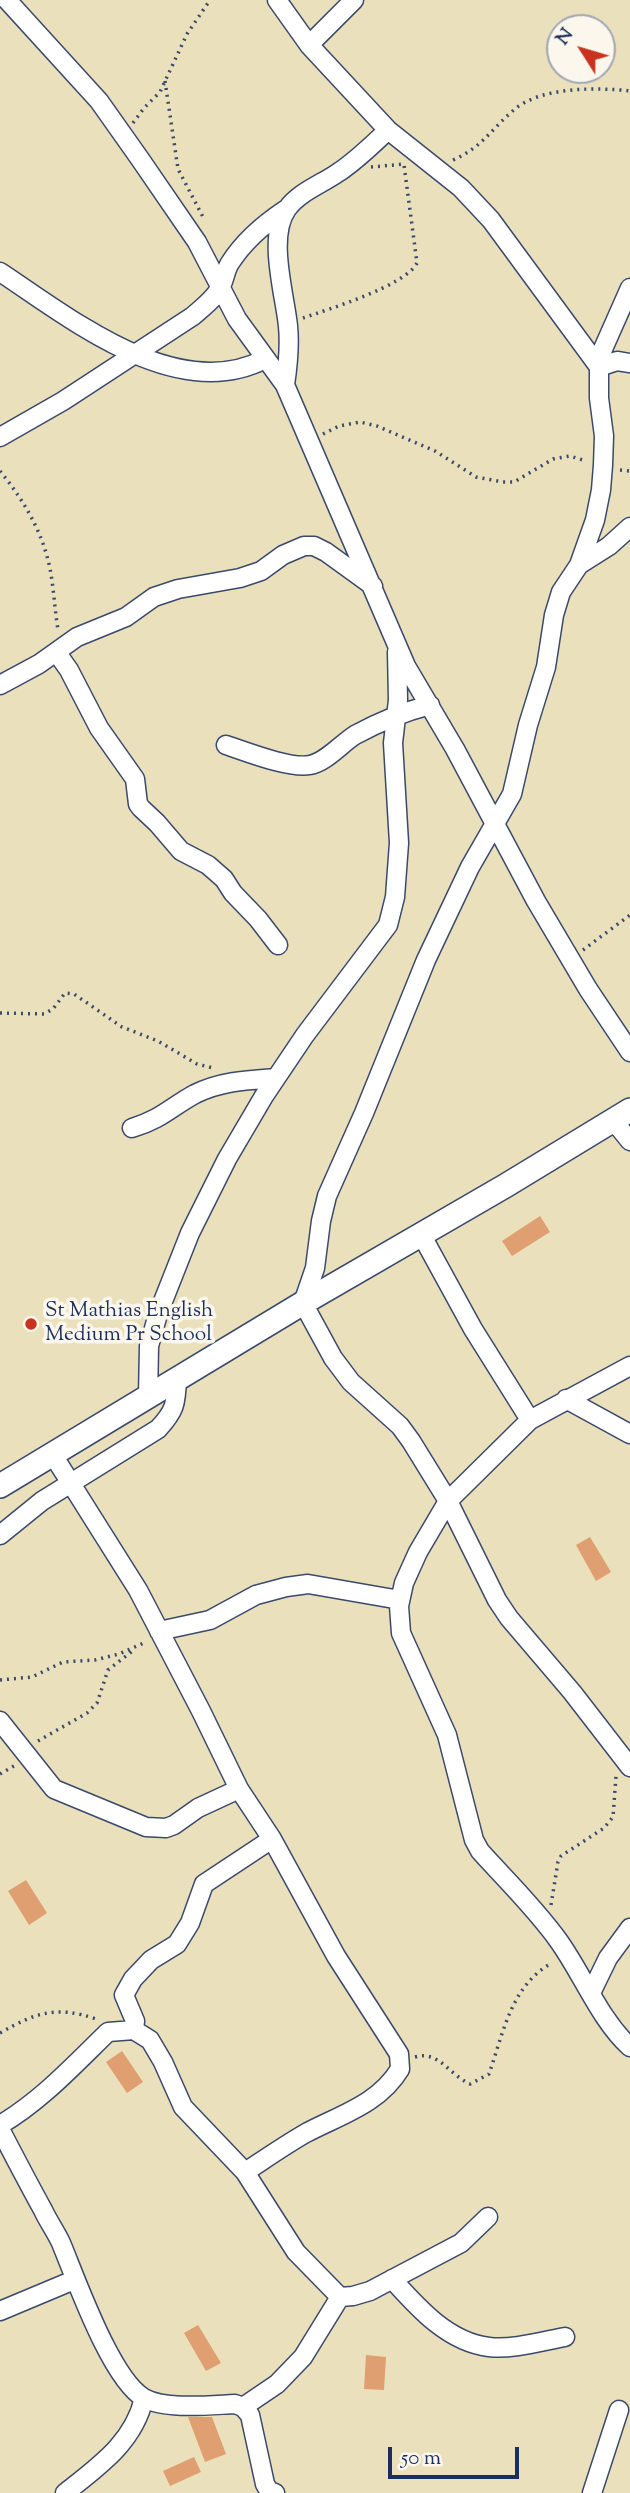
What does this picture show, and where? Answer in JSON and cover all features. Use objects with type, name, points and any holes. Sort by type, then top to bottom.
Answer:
[{"type":"main road","points":[[0,1486],[621,1115]]},
{"type":"street","points":[[7,0],[99,101],[125,137],[197,242],[237,319],[285,385],[406,666],[571,961],[625,1030],[630,1052]]},
{"type":"street","points":[[277,0],[309,45],[388,130],[461,188],[491,220],[599,367]]},
{"type":"street","points":[[309,45],[354,0]]},
{"type":"street","points":[[0,437],[63,401],[193,316],[209,302],[221,286],[228,265],[266,223],[299,197],[362,155],[388,130]]},
{"type":"street","points":[[285,210],[280,230],[279,254],[283,303],[288,324],[289,354],[285,385]]},
{"type":"street","points":[[0,272],[132,354],[174,367],[202,372],[250,367],[265,359]]},
{"type":"street","points":[[626,1762],[572,1692],[509,1618],[497,1600],[448,1501],[400,1426],[351,1382],[332,1358],[303,1303],[315,1268],[327,1196],[426,960],[470,867],[512,794],[528,725],[546,667],[554,615],[561,592],[579,565],[595,520],[601,490],[604,436],[599,398],[599,367],[603,349],[630,288]]},
{"type":"street","points":[[599,367],[617,361],[630,363]]},
{"type":"street","points":[[579,565],[609,546],[630,527]]},
{"type":"street","points":[[0,685],[59,651],[77,637],[126,617],[154,597],[178,589],[240,578],[261,571],[283,555],[304,546],[314,546],[326,552],[373,586]]},
{"type":"street","points":[[148,1397],[149,1346],[158,1314],[190,1233],[227,1158],[305,1035],[388,925],[398,875],[399,843],[393,743],[398,700],[396,642]]},
{"type":"street","points":[[59,651],[99,727],[135,779],[138,804],[181,851],[208,865],[224,879],[278,945]]},
{"type":"street","points":[[226,745],[277,761],[310,765],[355,735],[395,716],[430,705]]},
{"type":"street","points":[[132,1128],[153,1122],[194,1095],[213,1087],[240,1080],[276,1078]]},
{"type":"street","points":[[621,1115],[630,1141]]},
{"type":"street","points":[[421,1234],[473,1329],[530,1420]]},
{"type":"street","points":[[630,1366],[530,1420],[448,1501],[418,1552],[404,1583],[400,1600],[401,1633],[447,1735],[474,1840],[480,1851],[543,1920],[623,2041],[630,2047]]},
{"type":"street","points":[[0,1535],[42,1501],[158,1429],[170,1417],[176,1405],[177,1379]]},
{"type":"street","points":[[566,1399],[630,1434]]},
{"type":"street","points":[[53,1455],[138,1590],[239,1789],[272,1839],[336,1956],[399,2054],[400,2068],[383,2091],[351,2112],[305,2133],[245,2172]]},
{"type":"street","points":[[160,1633],[210,1620],[256,1595],[286,1587],[308,1584],[400,1600]]},
{"type":"street","points":[[0,1721],[49,1785],[60,1793],[146,1827],[174,1825],[198,1808],[239,1789]]},
{"type":"street","points":[[131,2031],[135,2021],[124,1995],[132,1979],[151,1960],[177,1944],[190,1923],[204,1884],[272,1839]]},
{"type":"street","points":[[591,1993],[608,1958],[630,1928]]},
{"type":"street","points":[[270,2492],[265,2484],[250,2415],[243,2407],[235,2404],[176,2405],[144,2398],[133,2388],[101,2337],[74,2280],[60,2241],[0,2127],[22,2112],[79,2062],[108,2032],[131,2031],[150,2040],[183,2107],[245,2172],[296,2252],[340,2297]]},
{"type":"street","points":[[340,2297],[353,2296],[392,2279],[461,2243],[488,2217]]},
{"type":"street","points":[[392,2279],[411,2301],[440,2326],[465,2340],[490,2347],[565,2337]]},
{"type":"street","points":[[0,2311],[74,2280]]},
{"type":"street","points":[[243,2407],[277,2384],[303,2357],[340,2297]]},
{"type":"street","points":[[65,2493],[92,2472],[127,2438],[140,2417],[144,2398]]},
{"type":"street","points":[[592,2493],[619,2410]]},
{"type":"path","points":[[125,137],[144,108],[160,92],[187,34],[210,0]]},
{"type":"path","points":[[165,81],[178,169],[203,218]]},
{"type":"path","points":[[436,167],[469,153],[485,141],[516,108],[532,97],[556,91],[603,88],[630,91]]},
{"type":"path","points":[[288,324],[357,299],[414,269],[417,263],[404,164],[406,144]]},
{"type":"path","points":[[308,441],[339,426],[360,422],[377,426],[435,451],[476,477],[503,482],[514,482],[553,459],[565,456],[603,465]]},
{"type":"path","points":[[0,471],[29,510],[42,540],[51,575],[59,651]]},
{"type":"path","points":[[571,961],[630,915]]},
{"type":"path","points":[[0,1013],[44,1014],[53,1009],[65,993],[75,994],[122,1027],[158,1041],[197,1064],[240,1080]]},
{"type":"path","points":[[0,1680],[32,1677],[63,1662],[95,1660],[119,1654],[160,1633]]},
{"type":"path","points":[[23,1750],[87,1713],[97,1703],[108,1670],[139,1645]]},
{"type":"path","points":[[543,1920],[552,1900],[558,1862],[570,1849],[604,1828],[613,1817],[616,1775],[626,1762]]},
{"type":"path","points":[[399,2061],[425,2054],[433,2056],[458,2079],[470,2084],[489,2074],[502,2032],[516,2000],[538,1970],[568,1955]]},
{"type":"path","points":[[0,2033],[38,2013],[55,2011],[90,2017],[131,2031]]},
{"type":"building","points":[[540,1216],[550,1232],[512,1256],[502,1241]]},
{"type":"building","points":[[590,1537],[611,1572],[596,1581],[576,1545]]},
{"type":"building","points":[[26,1880],[47,1913],[29,1925],[8,1891]]},
{"type":"building","points":[[122,2051],[143,2082],[127,2093],[106,2062]]},
{"type":"building","points":[[198,2325],[221,2363],[206,2371],[184,2333]]},
{"type":"building","points":[[366,2355],[386,2357],[384,2390],[364,2389]]},
{"type":"building","points":[[188,2417],[212,2417],[226,2454],[205,2462]]},
{"type":"building","points":[[194,2457],[201,2472],[170,2486],[163,2471]]},
{"type":"place","name":"St Mathias English Medium Pr School","points":[[31,1324]]}]
